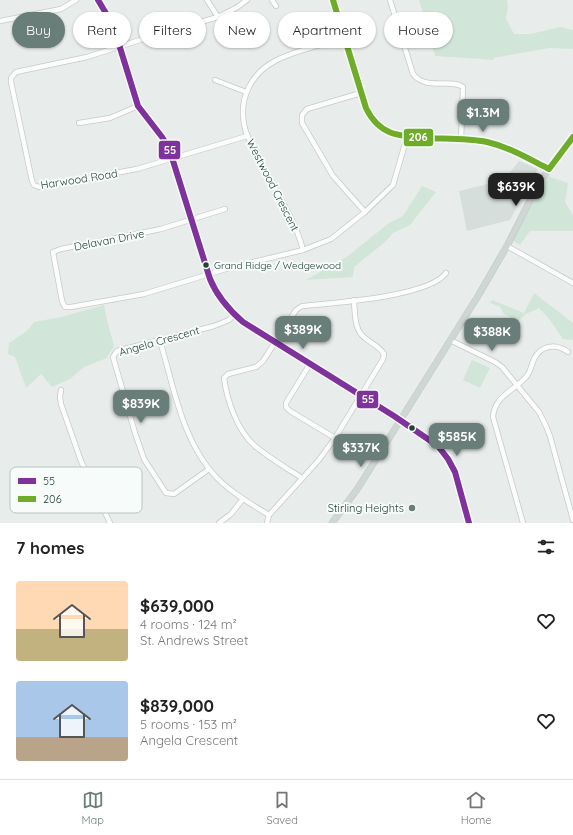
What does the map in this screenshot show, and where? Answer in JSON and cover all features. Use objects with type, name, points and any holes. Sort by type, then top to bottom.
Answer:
[{"type":"main road","points":[[332,523],[358,488],[400,421],[478,296],[507,246],[530,199],[549,169],[573,137]]},
{"type":"street","points":[[0,21],[61,9],[76,0]]},
{"type":"street","points":[[98,0],[106,12]]},
{"type":"street","points":[[207,0],[215,12]]},
{"type":"street","points":[[228,12],[247,0]]},
{"type":"street","points":[[272,0],[276,6]]},
{"type":"street","points":[[333,0],[337,12]]},
{"type":"street","points":[[390,0],[415,77],[424,82],[458,85],[463,87],[461,140]]},
{"type":"street","points":[[131,43],[214,18]]},
{"type":"street","name":"Harwood Road","points":[[114,48],[87,57],[19,71],[13,75],[11,82],[34,186],[39,187],[137,169],[247,136]]},
{"type":"street","points":[[121,48],[138,106],[162,136],[169,148],[214,288],[234,315],[243,322],[438,446],[448,459],[455,472],[469,523]]},
{"type":"street","name":"Westwood Crescent","points":[[304,250],[297,231],[247,136],[243,115],[246,92],[256,75],[266,66],[277,60],[314,48]]},
{"type":"street","points":[[348,48],[369,115],[380,128],[399,136],[496,144],[549,169]]},
{"type":"street","points":[[215,80],[246,92]]},
{"type":"street","points":[[361,93],[307,109],[302,115],[302,123],[333,176],[365,212]]},
{"type":"street","points":[[79,123],[110,118],[138,106]]},
{"type":"street","points":[[209,274],[304,250],[331,239],[365,212],[393,185],[407,137]]},
{"type":"street","name":"Delavan Drive","points":[[209,274],[144,294],[65,307],[62,301],[53,252],[61,249],[161,229],[225,209]]},
{"type":"street","points":[[507,246],[573,283]]},
{"type":"street","points":[[302,478],[253,445],[242,431],[234,416],[224,384],[224,378],[228,374],[256,367],[263,361],[298,308],[302,306],[390,296],[439,281],[446,273]]},
{"type":"street","points":[[267,523],[269,515],[318,461],[335,438],[383,359],[384,354],[381,349],[363,338],[359,332],[356,322],[354,300]]},
{"type":"street","name":"Angela Crescent","points":[[209,469],[174,494],[166,493],[144,459],[113,357],[117,351],[214,326],[229,320],[234,315]]},
{"type":"street","points":[[450,340],[499,364],[539,412],[546,426],[571,503],[573,520]]},
{"type":"street","points":[[160,341],[189,436],[199,454],[218,479],[243,499],[269,515]]},
{"type":"street","points":[[523,523],[493,416],[495,405],[527,376],[535,358],[543,349],[555,346],[568,352]]},
{"type":"street","points":[[310,364],[286,403],[286,407],[290,411],[335,438]]},
{"type":"street","points":[[61,390],[61,404],[84,467]]},
{"type":"street","points":[[218,523],[231,514],[243,499]]},
{"type":"street","points":[[105,513],[110,523]]},
{"type":"shaded area","points":[[519,161],[538,169],[510,220],[467,231],[459,191],[504,180]]},
{"type":"green space","points":[[419,0],[507,0],[508,6],[506,18],[514,34],[530,34],[561,27],[573,30],[573,49],[550,48],[493,58],[494,60],[435,56],[433,48],[453,48],[453,12],[422,12]]},
{"type":"green space","points":[[548,176],[568,183],[565,202],[573,215],[573,231],[530,231],[520,245],[512,240]]},
{"type":"green space","points":[[422,186],[436,192],[410,225],[393,233],[385,242],[354,267],[353,277],[306,280],[348,256],[389,223],[403,216]]},
{"type":"green space","points":[[534,293],[573,323],[573,340],[563,339],[550,320],[539,308],[526,314],[518,321],[504,314],[500,307],[490,303],[492,300],[524,313]]},
{"type":"green space","points":[[104,305],[106,315],[108,314],[106,316],[114,346],[107,358],[84,367],[70,379],[52,387],[41,374],[26,388],[15,357],[8,354],[9,343],[28,330],[34,322],[61,317]]},
{"type":"green space","points":[[472,360],[490,368],[480,388],[463,380]]},
{"type":"transit line","name":"55","points":[[98,0],[113,25],[138,106],[169,148],[210,279],[220,297],[228,308],[243,322],[394,416],[438,446],[448,459],[455,472],[469,523]]},
{"type":"transit line","name":"206","points":[[333,0],[366,108],[371,117],[383,129],[398,135],[487,142],[511,150],[549,169],[573,137]]},
{"type":"place","name":"Grand Ridge / Wedgewood","points":[[206,265]]},
{"type":"place","name":"Stirling Heights","points":[[412,508]]}]
